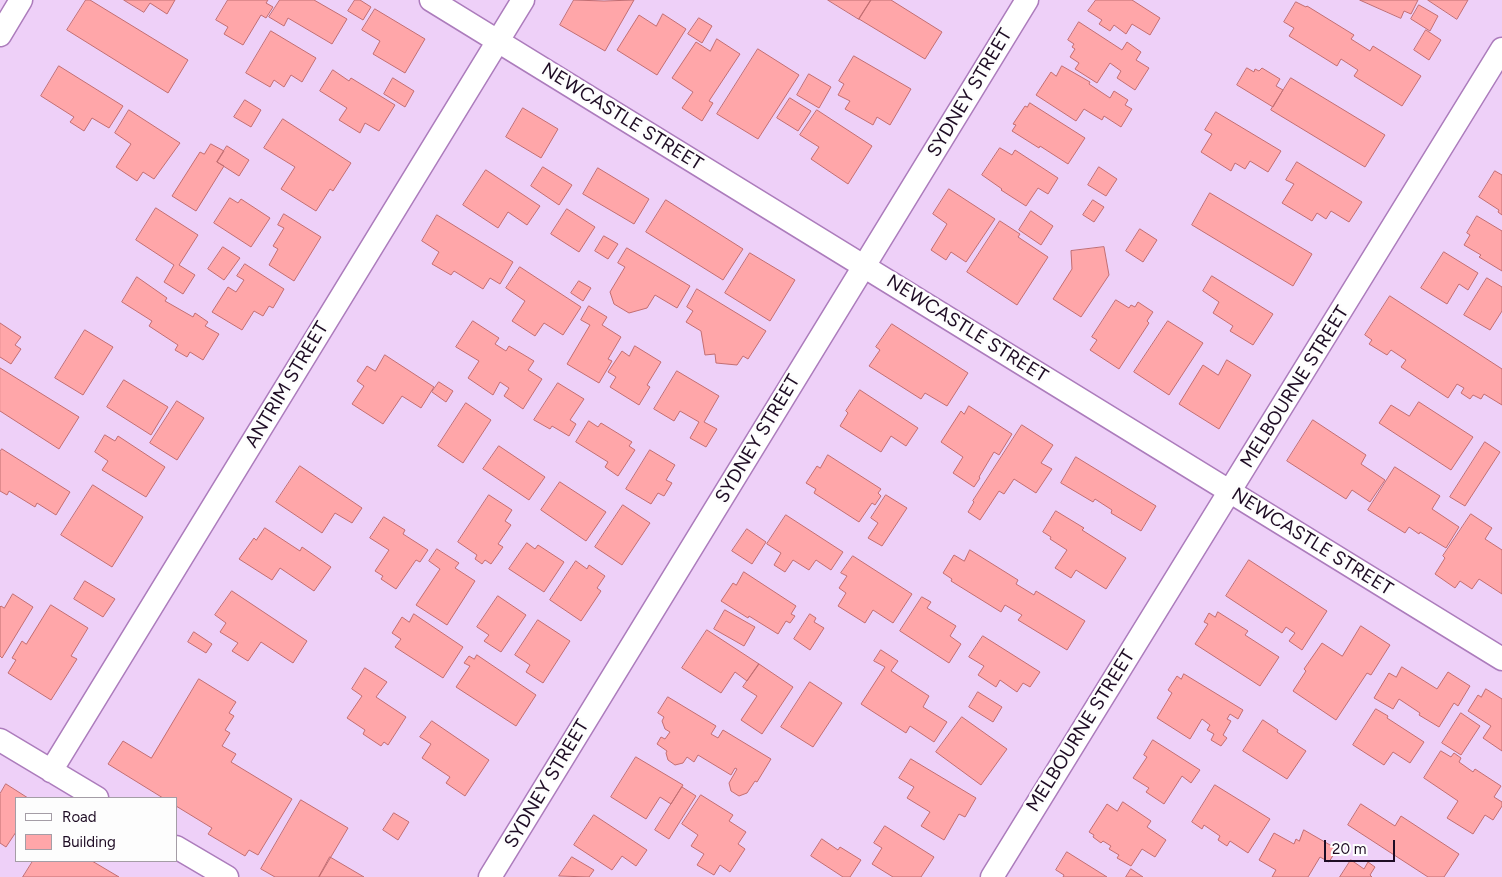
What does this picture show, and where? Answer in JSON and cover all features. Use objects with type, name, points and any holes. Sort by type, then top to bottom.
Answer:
[{"type":"street","points":[[0,35],[21,0]]},
{"type":"street","name":"NEWCASTLE STREET","points":[[431,0],[1502,659]]},
{"type":"street","name":"ANTRIM STREET","points":[[51,771],[523,0]]},
{"type":"street","name":"SYDNEY STREET","points":[[490,877],[1026,0]]},
{"type":"street","name":"MELBOURNE STREET","points":[[992,877],[1502,50]]},
{"type":"street","points":[[0,740],[95,797]]},
{"type":"street","points":[[178,849],[200,870],[227,877]]},
{"type":"building","points":[[86,0],[90,0],[188,60],[168,93],[67,30]]},
{"type":"building","points":[[124,0],[175,0],[167,14],[150,3],[144,12]]},
{"type":"building","points":[[228,0],[268,0],[266,3],[273,7],[266,18],[261,15],[243,45],[224,34],[228,27],[216,20]]},
{"type":"building","points":[[280,0],[314,0],[347,19],[332,44],[288,18],[284,26],[269,17]]},
{"type":"building","points":[[355,0],[360,0],[371,7],[363,20],[348,11]]},
{"type":"building","points":[[574,0],[634,0],[605,51],[560,25]]},
{"type":"building","points":[[828,0],[871,0],[859,19]]},
{"type":"building","points":[[871,0],[891,0],[942,32],[925,59],[859,19]]},
{"type":"building","points":[[1096,0],[1132,0],[1160,18],[1150,35],[1132,24],[1126,34],[1114,25],[1110,31],[1099,24],[1102,20],[1088,11]]},
{"type":"building","points":[[1360,0],[1418,0],[1411,14],[1404,11],[1401,18]]},
{"type":"building","points":[[1428,0],[1468,0],[1457,19]]},
{"type":"building","points":[[1296,2],[1307,6],[1354,35],[1351,39],[1370,51],[1373,46],[1421,76],[1402,106],[1354,76],[1358,70],[1341,59],[1337,66],[1289,36],[1294,28],[1284,22]]},
{"type":"building","points":[[1419,5],[1438,16],[1430,31],[1411,19]]},
{"type":"building","points":[[375,9],[425,39],[405,73],[373,54],[380,41],[362,30]]},
{"type":"building","points":[[663,14],[686,29],[657,75],[617,50],[639,15],[656,26]]},
{"type":"building","points":[[699,18],[712,26],[702,43],[688,34]]},
{"type":"building","points":[[1079,22],[1122,50],[1127,42],[1141,52],[1136,60],[1149,68],[1135,90],[1117,78],[1121,71],[1110,63],[1097,83],[1075,69],[1079,63],[1070,57],[1075,49],[1072,47],[1074,44],[1068,40]]},
{"type":"building","points":[[1426,30],[1441,40],[1429,60],[1414,50]]},
{"type":"building","points":[[271,31],[316,58],[302,82],[291,75],[284,87],[274,80],[270,87],[246,73]]},
{"type":"building","points":[[717,39],[740,54],[709,101],[713,103],[702,121],[682,108],[693,92],[672,78],[696,42],[710,51]]},
{"type":"building","points":[[758,49],[799,75],[758,139],[717,114]]},
{"type":"building","points":[[854,56],[911,89],[890,125],[877,117],[873,125],[845,109],[850,101],[838,95],[844,84],[839,81]]},
{"type":"building","points":[[59,66],[123,106],[109,128],[92,118],[84,131],[70,122],[74,117],[41,96]]},
{"type":"building","points":[[1062,66],[1090,82],[1089,84],[1110,98],[1114,91],[1128,100],[1125,105],[1132,109],[1121,127],[1104,116],[1102,120],[1084,109],[1076,121],[1036,95],[1051,72],[1056,76]]},
{"type":"building","points":[[1247,68],[1254,72],[1255,69],[1259,71],[1262,68],[1280,79],[1276,86],[1283,90],[1273,107],[1237,85]]},
{"type":"building","points":[[333,70],[349,81],[351,78],[395,105],[379,131],[365,123],[360,133],[339,120],[347,108],[320,91]]},
{"type":"building","points":[[809,74],[831,87],[819,108],[797,95]]},
{"type":"building","points":[[393,78],[414,91],[405,107],[384,94]]},
{"type":"building","points":[[1291,78],[1385,135],[1365,167],[1271,110]]},
{"type":"building","points":[[790,98],[811,111],[798,131],[777,118]]},
{"type":"building","points":[[245,100],[261,110],[251,127],[234,117]]},
{"type":"building","points":[[1030,103],[1085,138],[1068,164],[1012,131],[1016,125],[1013,124],[1025,106],[1027,107]]},
{"type":"building","points":[[523,108],[558,129],[541,158],[506,137]]},
{"type":"building","points":[[129,110],[180,143],[154,179],[143,172],[137,181],[116,167],[131,144],[115,133]]},
{"type":"building","points":[[817,110],[872,146],[848,184],[811,159],[819,147],[800,135]]},
{"type":"building","points":[[1216,112],[1281,151],[1268,172],[1250,161],[1245,169],[1235,163],[1231,171],[1201,152],[1212,134],[1205,130]]},
{"type":"building","points":[[283,119],[351,163],[333,191],[330,189],[316,211],[281,189],[295,167],[264,148]]},
{"type":"building","points":[[211,144],[224,151],[217,162],[224,166],[196,211],[172,196],[200,152],[204,154]]},
{"type":"building","points":[[227,146],[249,160],[239,176],[217,162]]},
{"type":"building","points":[[1000,148],[1012,155],[1015,150],[1058,178],[1048,194],[1038,188],[1026,206],[982,175]]},
{"type":"building","points":[[1297,162],[1362,202],[1349,222],[1331,211],[1326,219],[1317,213],[1312,221],[1282,203],[1294,184],[1286,180]]},
{"type":"building","points":[[543,167],[572,185],[559,205],[531,186]]},
{"type":"building","points":[[1099,167],[1117,179],[1106,196],[1088,185]]},
{"type":"building","points":[[598,168],[649,199],[634,224],[583,194]]},
{"type":"building","points":[[486,170],[540,206],[527,225],[508,212],[498,228],[463,205]]},
{"type":"building","points":[[1495,171],[1502,175],[1502,215],[1498,212],[1499,210],[1479,197]]},
{"type":"building","points":[[949,189],[995,219],[966,262],[951,252],[946,260],[931,250],[947,224],[933,214]]},
{"type":"building","points":[[1210,193],[1312,254],[1293,286],[1192,225]]},
{"type":"building","points":[[230,198],[238,203],[241,199],[270,218],[251,247],[214,223]]},
{"type":"building","points":[[666,200],[743,249],[723,280],[646,232]]},
{"type":"building","points":[[1093,200],[1104,207],[1094,222],[1083,215]]},
{"type":"building","points":[[156,208],[198,235],[179,265],[195,275],[183,294],[164,282],[174,265],[136,240]]},
{"type":"building","points":[[567,209],[595,227],[579,252],[551,234]]},
{"type":"building","points":[[1031,211],[1053,226],[1041,245],[1019,230]]},
{"type":"building","points":[[284,214],[321,237],[294,281],[269,265],[278,249],[273,246],[284,228],[278,225]]},
{"type":"building","points":[[437,215],[513,262],[500,284],[490,278],[483,289],[454,271],[451,275],[432,264],[439,252],[422,241]]},
{"type":"building","points":[[1477,216],[1502,231],[1502,271],[1464,245],[1470,235],[1467,233]]},
{"type":"building","points":[[1000,221],[1020,234],[1018,237],[1048,257],[1017,305],[967,272]]},
{"type":"building","points":[[1140,229],[1157,240],[1143,262],[1126,251]]},
{"type":"building","points":[[604,236],[618,244],[608,259],[595,251]]},
{"type":"building","points":[[223,247],[240,258],[224,280],[208,269]]},
{"type":"building","points":[[1104,247],[1109,275],[1081,317],[1053,299],[1072,269],[1071,251]]},
{"type":"building","points":[[627,248],[690,286],[677,308],[655,295],[647,308],[629,313],[614,304],[610,292],[625,267],[618,263]]},
{"type":"building","points":[[1444,252],[1478,273],[1468,290],[1459,284],[1447,304],[1421,288]]},
{"type":"building","points":[[750,253],[795,280],[770,321],[725,293]]},
{"type":"building","points":[[245,264],[284,289],[273,308],[269,306],[263,316],[254,311],[242,330],[212,312],[228,287],[236,292],[244,280],[237,276]]},
{"type":"building","points":[[520,267],[581,307],[563,335],[544,323],[535,336],[512,321],[525,301],[506,288]]},
{"type":"building","points":[[1212,276],[1273,314],[1253,345],[1230,331],[1233,326],[1213,313],[1219,302],[1203,291]]},
{"type":"building","points":[[137,277],[167,298],[165,301],[193,317],[195,313],[208,322],[205,326],[219,334],[203,360],[190,352],[187,357],[175,350],[178,345],[149,326],[152,321],[122,302]]},
{"type":"building","points":[[1487,278],[1502,287],[1502,311],[1490,330],[1464,315]]},
{"type":"building","points":[[579,281],[591,288],[583,301],[571,293]]},
{"type":"building","points":[[697,289],[766,331],[748,359],[743,356],[737,365],[716,363],[715,354],[705,355],[701,331],[686,322],[693,311],[687,307]]},
{"type":"building","points":[[1390,296],[1502,369],[1502,405],[1484,394],[1481,399],[1473,395],[1470,399],[1461,393],[1464,388],[1457,384],[1448,398],[1401,367],[1406,360],[1391,350],[1387,355],[1369,344],[1372,340],[1365,335]]},
{"type":"building","points":[[1116,300],[1129,308],[1131,305],[1135,307],[1138,302],[1153,312],[1147,321],[1149,323],[1119,369],[1090,350],[1097,340],[1092,337]]},
{"type":"building","points":[[589,306],[607,317],[602,325],[621,337],[608,359],[612,361],[599,383],[567,364],[590,325],[581,320]]},
{"type":"building","points":[[473,321],[499,338],[495,344],[506,351],[509,346],[534,361],[528,370],[542,379],[523,409],[504,396],[509,388],[500,382],[493,395],[468,378],[479,361],[456,347]]},
{"type":"building","points":[[1168,321],[1203,343],[1169,395],[1134,372]]},
{"type":"building","points":[[0,323],[21,337],[15,345],[21,349],[11,364],[0,357]]},
{"type":"building","points":[[892,324],[968,373],[947,406],[925,393],[921,399],[869,366],[880,350],[876,347]]},
{"type":"building","points":[[85,330],[113,347],[83,395],[55,378]]},
{"type":"building","points":[[635,346],[661,362],[647,385],[650,387],[639,405],[610,387],[616,377],[608,372],[622,351],[629,356]]},
{"type":"building","points":[[385,355],[434,387],[421,408],[402,396],[383,424],[352,404],[364,386],[357,381],[367,366],[375,371]]},
{"type":"building","points":[[1227,360],[1251,375],[1219,429],[1179,404],[1203,365],[1218,375]]},
{"type":"building","points":[[0,368],[79,417],[59,449],[0,411]]},
{"type":"building","points":[[677,371],[719,396],[704,422],[717,429],[706,447],[690,438],[699,422],[680,411],[674,421],[654,409]]},
{"type":"building","points":[[124,380],[168,407],[151,435],[107,407]]},
{"type":"building","points":[[439,382],[453,391],[446,402],[432,392]]},
{"type":"building","points":[[558,383],[584,399],[570,420],[576,424],[569,436],[552,426],[550,429],[534,420]]},
{"type":"building","points":[[860,390],[918,428],[906,446],[891,436],[881,452],[840,426],[848,413],[846,411]]},
{"type":"building","points":[[177,401],[204,418],[177,460],[150,443]]},
{"type":"building","points":[[1419,402],[1473,437],[1451,470],[1379,423],[1391,405],[1409,416]]},
{"type":"building","points":[[466,403],[491,420],[463,463],[438,446]]},
{"type":"building","points":[[969,406],[1012,434],[999,455],[994,452],[974,487],[953,473],[963,457],[941,442],[961,411],[964,414]]},
{"type":"building","points":[[1313,420],[1366,455],[1361,464],[1385,480],[1370,502],[1352,490],[1346,499],[1287,461]]},
{"type":"building","points":[[589,421],[598,427],[601,423],[632,442],[629,446],[635,450],[618,476],[605,467],[608,462],[576,442]]},
{"type":"building","points":[[1022,425],[1053,445],[1041,463],[1052,469],[1036,493],[1014,479],[1004,494],[999,491],[980,520],[968,512],[973,501]]},
{"type":"building","points":[[105,435],[115,441],[118,436],[165,467],[146,497],[102,470],[108,461],[95,452]]},
{"type":"building","points":[[1485,442],[1500,452],[1465,506],[1450,497]]},
{"type":"building","points":[[499,446],[545,477],[529,500],[483,469]]},
{"type":"building","points":[[2,449],[70,492],[56,515],[37,503],[35,507],[9,491],[7,495],[0,491],[0,452]]},
{"type":"building","points":[[650,450],[675,465],[666,480],[672,483],[664,496],[658,493],[651,504],[626,489]]},
{"type":"building","points":[[828,455],[881,489],[878,493],[881,496],[875,505],[872,503],[859,522],[814,493],[816,489],[806,483],[817,466],[820,468]]},
{"type":"building","points":[[1076,457],[1156,506],[1141,531],[1111,513],[1112,510],[1095,499],[1093,502],[1061,483]]},
{"type":"building","points":[[300,466],[362,508],[352,523],[335,513],[322,533],[276,502]]},
{"type":"building","points":[[1395,467],[1440,496],[1432,509],[1459,527],[1446,548],[1409,527],[1405,533],[1368,510]]},
{"type":"building","points":[[560,482],[606,512],[586,541],[541,510]]},
{"type":"building","points":[[93,485],[143,517],[112,567],[61,535]]},
{"type":"building","points":[[489,495],[512,510],[505,521],[511,525],[498,544],[503,547],[491,564],[485,560],[482,564],[475,559],[477,555],[458,542]]},
{"type":"building","points":[[886,495],[907,508],[882,546],[868,538],[878,523],[871,518]]},
{"type":"building","points":[[623,505],[650,523],[622,565],[595,547]]},
{"type":"building","points":[[1056,511],[1126,558],[1106,589],[1076,570],[1071,578],[1055,568],[1067,550],[1043,532]]},
{"type":"building","points":[[1471,514],[1492,528],[1485,539],[1502,550],[1502,594],[1479,579],[1472,589],[1460,581],[1455,588],[1435,574],[1445,558],[1443,556]]},
{"type":"building","points":[[786,515],[843,552],[831,570],[816,560],[809,570],[793,560],[785,572],[774,565],[781,553],[767,544]]},
{"type":"building","points":[[384,517],[405,530],[403,534],[428,550],[420,562],[416,560],[396,589],[381,579],[383,576],[375,571],[389,550],[370,538]]},
{"type":"building","points":[[265,528],[300,551],[302,547],[331,567],[314,591],[280,568],[272,580],[239,559],[254,538],[256,540]]},
{"type":"building","points":[[747,529],[766,542],[752,564],[732,551]]},
{"type":"building","points":[[527,543],[535,549],[538,545],[564,562],[544,592],[509,569]]},
{"type":"building","points":[[437,549],[459,563],[455,568],[475,581],[447,625],[416,605],[440,569],[429,561]]},
{"type":"building","points":[[970,550],[1018,580],[1016,584],[1034,595],[1036,591],[1085,621],[1067,650],[1018,620],[1022,615],[1005,605],[1001,612],[951,581],[952,579],[943,573],[954,555],[964,561]]},
{"type":"building","points":[[853,556],[912,594],[893,623],[873,610],[865,623],[838,606],[846,593],[839,588],[847,576],[841,573]]},
{"type":"building","points":[[1249,560],[1327,611],[1302,650],[1289,641],[1295,633],[1286,627],[1282,633],[1226,596]]},
{"type":"building","points":[[576,561],[587,569],[589,565],[605,576],[597,588],[601,591],[581,621],[550,600]]},
{"type":"building","points":[[744,572],[796,606],[791,614],[795,616],[790,623],[786,621],[778,634],[721,601],[733,583],[736,585]]},
{"type":"building","points":[[85,581],[115,599],[103,617],[74,599]]},
{"type":"building","points":[[232,591],[307,641],[293,663],[261,642],[248,661],[232,651],[238,643],[220,632],[226,623],[215,615]]},
{"type":"building","points":[[13,594],[33,607],[2,658],[0,656],[0,607],[4,608]]},
{"type":"building","points":[[498,596],[526,615],[501,652],[484,641],[489,635],[477,627]]},
{"type":"building","points":[[922,597],[931,602],[927,608],[956,626],[950,636],[961,644],[949,663],[900,631]]},
{"type":"building","points":[[51,605],[88,628],[71,656],[77,659],[51,700],[8,673],[16,660],[12,658],[22,641],[26,644]]},
{"type":"building","points":[[725,610],[755,627],[744,646],[714,629]]},
{"type":"building","points":[[1218,612],[1248,631],[1245,635],[1279,657],[1260,686],[1195,644],[1208,624],[1204,622],[1209,613],[1215,617]]},
{"type":"building","points":[[414,614],[463,647],[443,678],[395,647],[401,639],[392,633],[402,617],[409,622]]},
{"type":"building","points":[[810,614],[816,618],[814,622],[824,628],[810,650],[794,639]]},
{"type":"building","points":[[538,620],[570,641],[543,683],[526,672],[530,665],[515,655]]},
{"type":"building","points":[[1361,626],[1390,645],[1371,675],[1367,673],[1336,720],[1293,691],[1306,671],[1304,669],[1322,643],[1342,656]]},
{"type":"building","points":[[707,630],[759,664],[747,681],[735,672],[721,693],[682,668]]},
{"type":"building","points":[[194,632],[212,644],[206,653],[188,642]]},
{"type":"building","points":[[983,636],[1040,672],[1030,687],[1023,683],[1017,692],[1000,680],[996,687],[978,675],[984,666],[969,657]]},
{"type":"building","points":[[881,650],[898,661],[891,671],[929,696],[923,707],[947,722],[934,742],[910,726],[906,733],[861,704],[885,667],[874,661]]},
{"type":"building","points":[[477,655],[536,695],[516,726],[456,687],[470,666],[464,663],[469,656],[474,659]]},
{"type":"building","points":[[759,664],[793,687],[762,734],[741,720],[757,696],[743,687]]},
{"type":"building","points":[[1402,667],[1437,689],[1448,672],[1470,686],[1458,706],[1454,703],[1439,727],[1419,715],[1420,713],[1399,699],[1393,709],[1374,698],[1389,673],[1396,677]]},
{"type":"building","points":[[365,668],[387,682],[376,697],[406,717],[388,745],[384,742],[381,746],[363,734],[365,730],[347,718],[362,696],[352,689]]},
{"type":"building","points":[[1184,674],[1243,710],[1238,719],[1230,714],[1227,719],[1231,721],[1223,735],[1227,738],[1221,746],[1211,740],[1214,734],[1207,730],[1210,725],[1202,719],[1190,739],[1157,718],[1172,693],[1168,690],[1177,676],[1181,679]]},
{"type":"building","points":[[199,679],[236,702],[229,713],[234,716],[225,730],[230,733],[222,746],[236,754],[231,762],[292,799],[258,855],[249,850],[245,856],[208,834],[212,828],[178,807],[178,797],[161,797],[108,764],[123,741],[151,758]]},
{"type":"building","points":[[810,682],[842,703],[813,747],[781,727]]},
{"type":"building","points":[[1486,689],[1502,699],[1502,751],[1483,738],[1491,726],[1468,711],[1478,695],[1481,697]]},
{"type":"building","points":[[978,692],[1002,707],[993,722],[969,707]]},
{"type":"building","points":[[668,697],[716,726],[711,734],[718,738],[723,730],[771,759],[757,782],[755,781],[747,793],[739,796],[731,791],[729,783],[737,769],[735,768],[731,775],[698,755],[694,762],[687,757],[683,763],[675,765],[668,760],[667,751],[657,744],[661,737],[665,739],[670,732],[665,729],[662,721],[664,717],[658,713]]},
{"type":"building","points":[[1376,709],[1424,742],[1410,763],[1393,752],[1384,765],[1353,745]]},
{"type":"building","points":[[1461,713],[1480,726],[1461,755],[1442,743]]},
{"type":"building","points":[[962,717],[1007,749],[981,785],[936,752]]},
{"type":"building","points":[[1263,720],[1278,730],[1277,732],[1306,751],[1287,779],[1243,751]]},
{"type":"building","points":[[432,721],[489,760],[465,796],[446,783],[450,777],[422,758],[431,744],[420,737]]},
{"type":"building","points":[[1153,740],[1200,770],[1191,783],[1182,776],[1164,804],[1146,792],[1149,788],[1133,778],[1147,757],[1144,755]]},
{"type":"building","points":[[1441,751],[1451,757],[1454,753],[1461,758],[1459,762],[1473,772],[1475,769],[1501,786],[1494,797],[1502,802],[1502,806],[1493,820],[1485,815],[1473,834],[1447,818],[1458,801],[1424,778]]},
{"type":"building","points":[[636,757],[683,785],[671,804],[660,797],[646,819],[611,797]]},
{"type":"building","points":[[911,759],[976,798],[965,817],[959,814],[944,840],[921,826],[930,812],[907,798],[914,787],[899,778]]},
{"type":"building","points":[[6,784],[26,797],[15,797],[15,834],[6,847],[0,843],[0,794]]},
{"type":"building","points":[[1215,785],[1270,819],[1248,853],[1230,841],[1227,846],[1218,840],[1220,836],[1204,825],[1202,829],[1192,822]]},
{"type":"building","points":[[682,787],[696,796],[669,839],[655,830]]},
{"type":"building","points":[[701,795],[733,815],[729,821],[746,832],[738,844],[745,849],[730,872],[720,865],[714,875],[697,865],[704,854],[691,846],[698,835],[682,824]]},
{"type":"building","points":[[301,800],[348,828],[319,877],[275,877],[261,869]]},
{"type":"building","points":[[1123,802],[1151,821],[1147,827],[1166,840],[1155,857],[1142,849],[1131,866],[1117,858],[1119,855],[1109,849],[1111,846],[1103,841],[1101,843],[1089,832],[1107,804],[1117,811]]},
{"type":"building","points":[[1361,804],[1395,826],[1401,816],[1459,854],[1444,877],[1428,877],[1348,825]]},
{"type":"building","points":[[394,813],[409,822],[398,840],[383,830]]},
{"type":"building","points":[[594,815],[647,850],[636,866],[622,856],[612,870],[574,845]]},
{"type":"building","points":[[885,826],[934,857],[921,877],[893,877],[872,864],[882,848],[874,843]]},
{"type":"building","points":[[1304,830],[1337,849],[1329,862],[1320,857],[1308,877],[1272,877],[1276,870],[1259,860],[1274,833],[1294,844],[1296,839],[1299,841]]},
{"type":"building","points":[[822,839],[838,850],[840,847],[861,860],[850,877],[843,877],[811,856]]},
{"type":"building","points":[[1067,852],[1107,877],[1063,877],[1064,875],[1056,870]]},
{"type":"building","points":[[330,857],[364,877],[319,877]]},
{"type":"building","points":[[572,857],[594,870],[589,877],[559,876]]},
{"type":"building","points":[[1351,860],[1364,869],[1368,862],[1375,867],[1370,875],[1372,877],[1340,877]]},
{"type":"building","points":[[32,862],[94,862],[119,877],[23,877]]},
{"type":"building","points":[[1131,869],[1143,877],[1126,877]]}]
